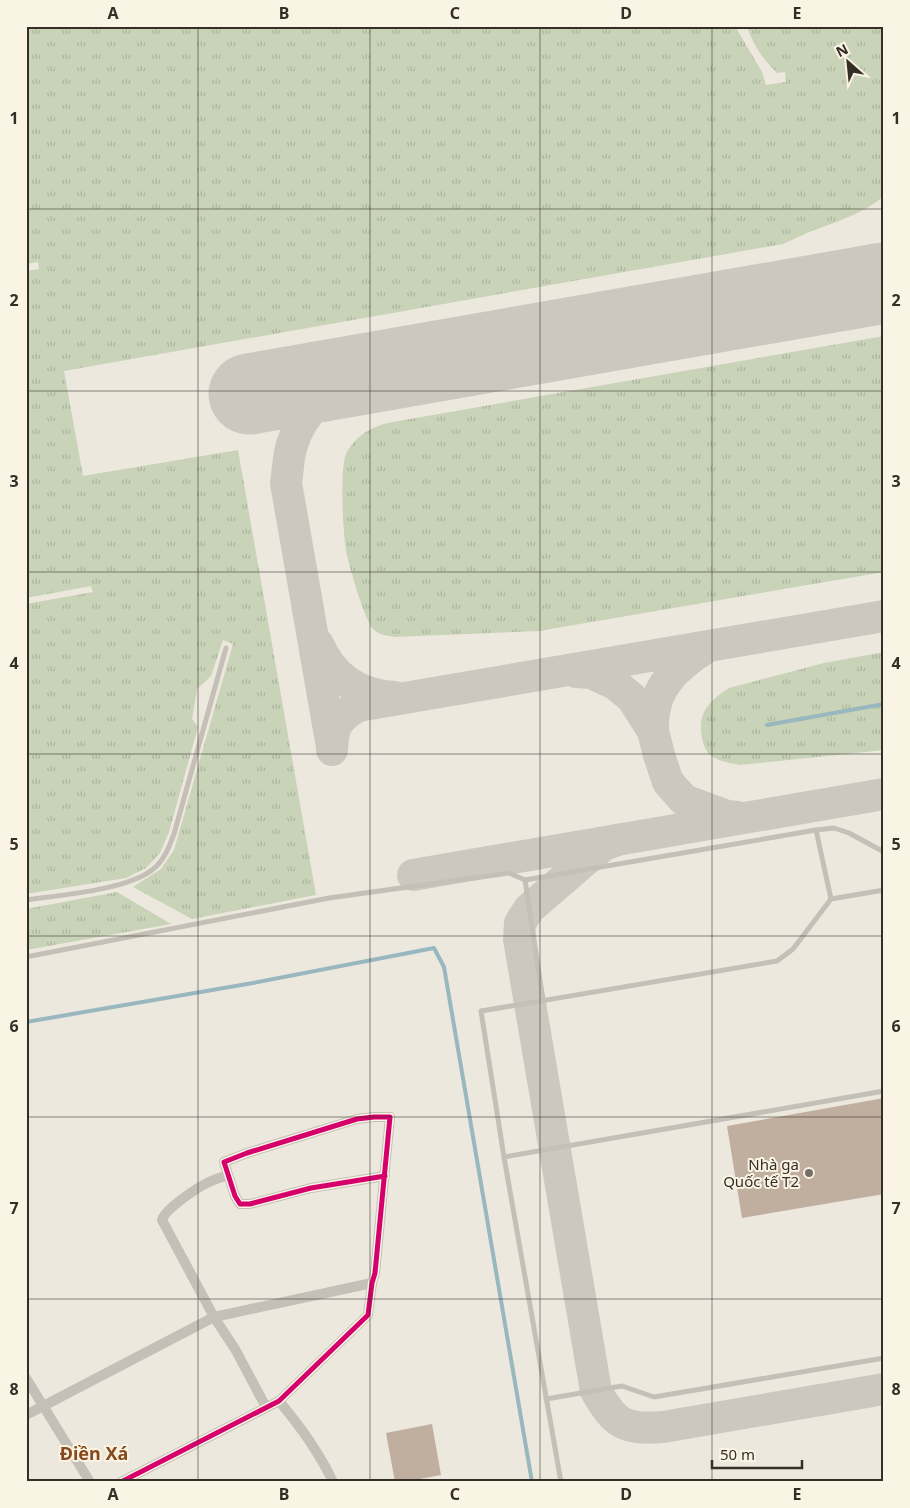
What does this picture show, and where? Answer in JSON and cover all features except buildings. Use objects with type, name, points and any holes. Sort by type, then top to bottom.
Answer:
[{"type":"street","points":[[120,1482],[279,1401],[368,1315],[375,1273],[390,1117],[357,1119],[224,1162],[235,1196],[240,1204],[250,1204],[312,1188],[384,1176]]},
{"type":"street","points":[[228,1175],[208,1182],[188,1195],[163,1214],[162,1220],[214,1317],[235,1349],[266,1406]]},
{"type":"street","points":[[26,1415],[214,1317],[372,1283]]},
{"type":"street","points":[[26,1378],[90,1482]]},
{"type":"street","points":[[279,1401],[298,1424],[333,1482]]},
{"type":"lane","points":[[26,900],[125,884],[152,870],[165,856],[174,834],[226,648]]},
{"type":"lane","points":[[26,957],[329,898],[510,873],[525,880],[816,830],[834,828],[849,833],[884,852]]},
{"type":"lane","points":[[816,830],[831,899]]},
{"type":"lane","points":[[525,880],[543,1000]]},
{"type":"lane","points":[[561,1482],[504,1157],[481,1011],[777,961],[793,950],[831,899],[884,890]]},
{"type":"lane","points":[[504,1157],[884,1091]]},
{"type":"lane","points":[[546,1399],[622,1386],[654,1397],[884,1358]]},
{"type":"green space","points":[[26,26],[735,26],[762,72],[766,85],[786,82],[785,72],[777,73],[768,63],[755,45],[747,26],[884,26],[884,196],[869,207],[845,219],[810,231],[783,244],[64,371],[83,476],[238,450],[316,895],[192,919],[133,887],[161,869],[174,850],[233,644],[223,640],[211,676],[197,689],[192,719],[198,727],[169,832],[160,853],[146,868],[126,878],[26,894],[26,604],[93,592],[91,586],[26,598],[26,271],[39,269],[38,262],[26,264]]},
{"type":"green space","points":[[884,336],[884,572],[539,631],[394,637],[378,632],[370,624],[357,591],[347,557],[342,500],[343,471],[347,452],[356,440],[367,431],[393,422]]},
{"type":"green space","points":[[884,652],[884,750],[740,765],[719,760],[711,756],[706,750],[702,740],[701,729],[703,715],[710,703],[729,688],[824,663]]},
{"type":"green space","points":[[117,892],[171,924],[26,950],[26,909]]},
{"type":"waterway","points":[[767,725],[884,704]]},
{"type":"waterway","points":[[26,1022],[253,983],[434,948],[444,967],[532,1482]]},
{"type":"taxiway","points":[[332,747],[286,483],[291,448],[302,422],[309,412],[327,395],[362,374]]},
{"type":"taxiway","points":[[332,750],[335,729],[341,719],[358,706],[884,616]]},
{"type":"taxiway","points":[[318,644],[331,666],[348,682],[369,693],[394,697]]},
{"type":"taxiway","points":[[653,731],[654,711],[662,689],[682,665],[707,647]]},
{"type":"taxiway","points":[[576,672],[591,673],[615,684],[632,698],[653,731],[668,782],[684,800],[727,816],[737,817]]},
{"type":"taxiway","points":[[413,875],[884,794]]},
{"type":"taxiway","points":[[617,840],[604,845],[595,852],[529,909],[520,923],[519,939],[596,1391],[615,1418],[630,1426],[650,1428],[884,1389]]},
{"type":"runway","points":[[249,394],[884,283]]},
{"type":"cycle path","points":[[121,1482],[279,1401],[368,1315],[375,1273],[390,1117],[357,1119],[224,1162],[235,1196],[240,1204],[250,1204],[311,1188],[385,1176]]},
{"type":"place","name":"Nhà ga Quốc tế T2","points":[[809,1173]]},
{"type":"district","name":"Điền Xá","points":[[94,1453]]}]
